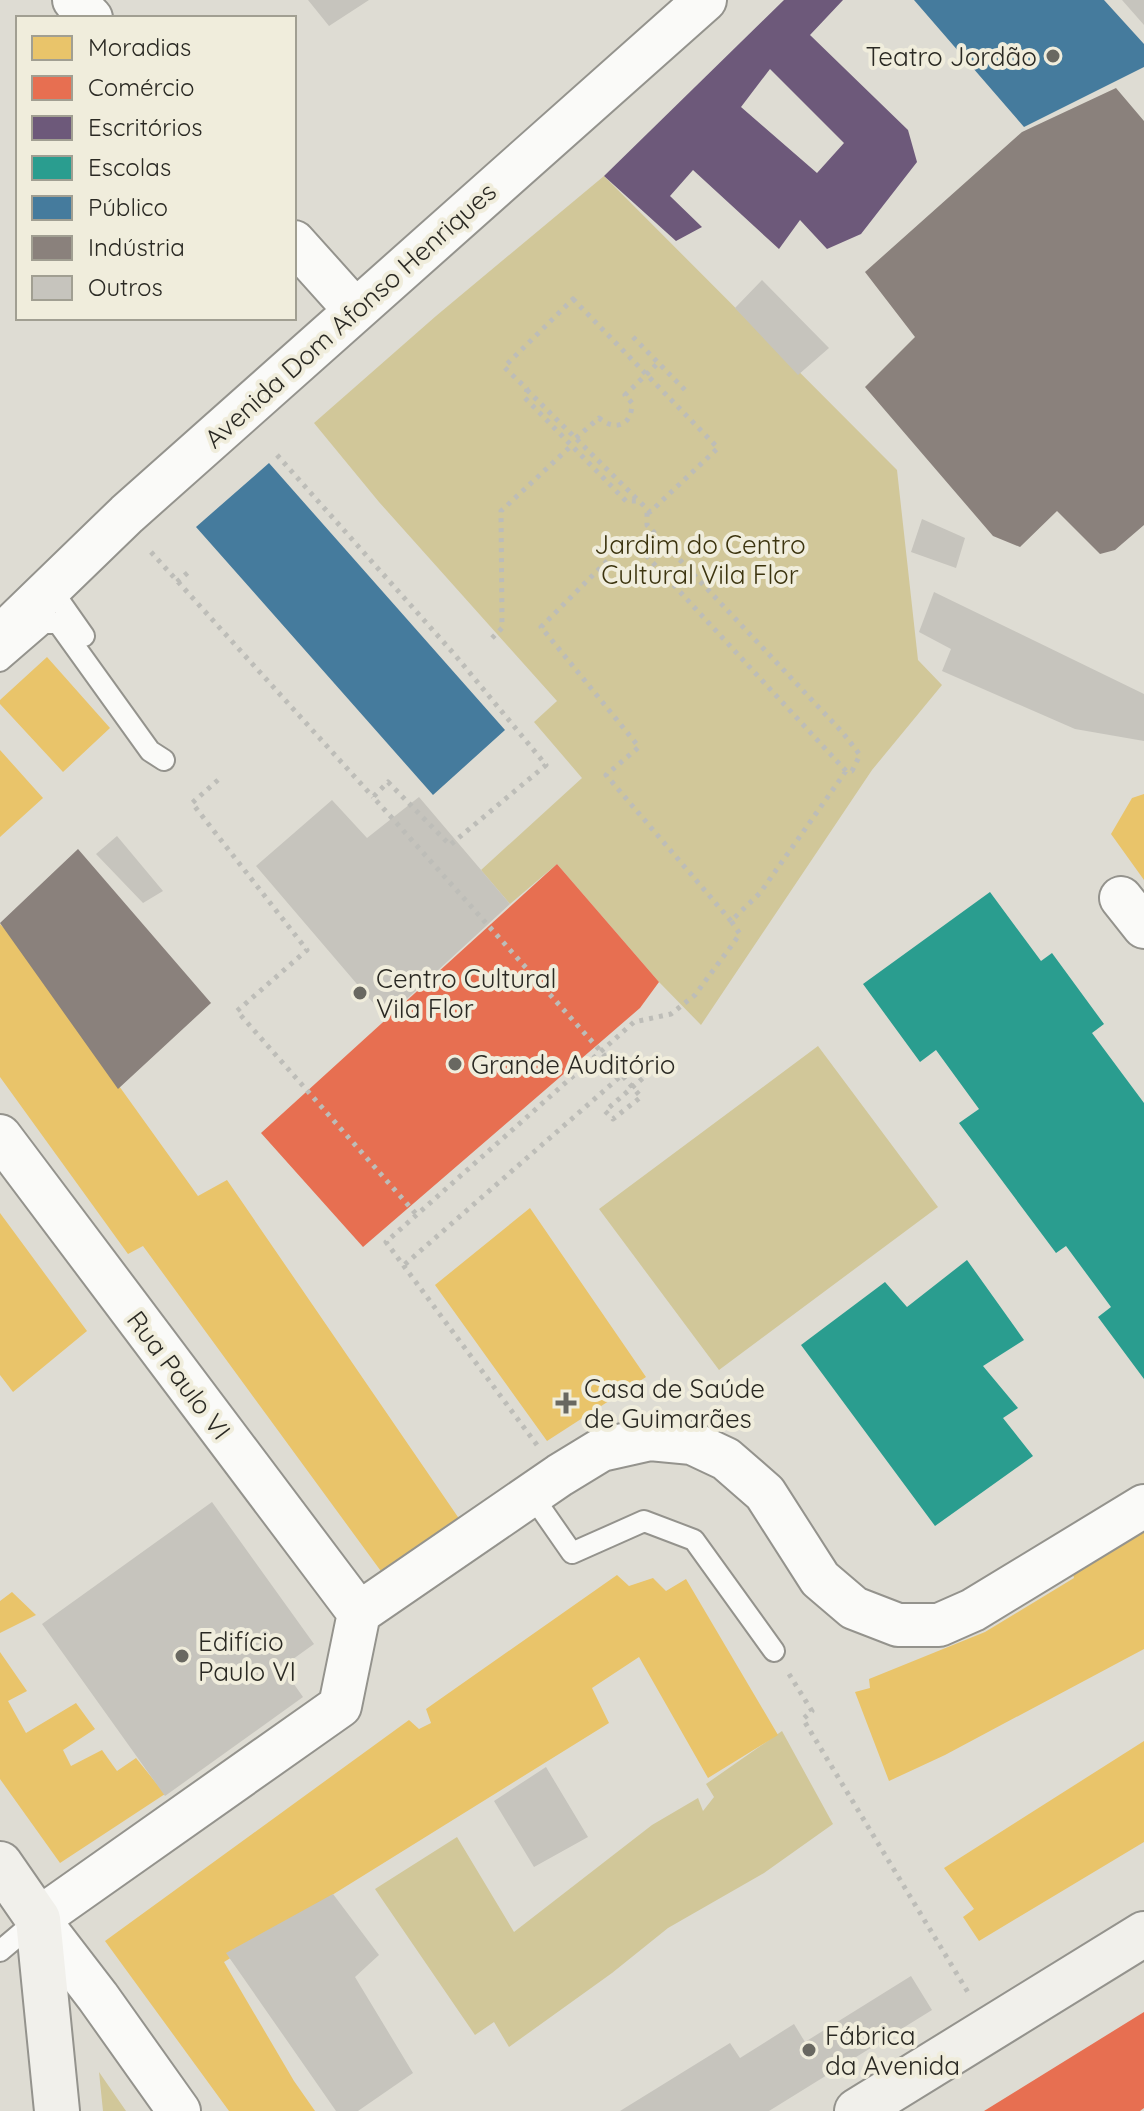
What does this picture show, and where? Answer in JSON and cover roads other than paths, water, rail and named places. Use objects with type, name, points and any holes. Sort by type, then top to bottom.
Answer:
[{"type":"street","points":[[74,0],[89,16]]},
{"type":"street","name":"Avenida Dom Afonso Henriques","points":[[4,632],[127,514],[705,0]]},
{"type":"street","points":[[296,244],[355,310]]},
{"type":"street","name":"Rua Paulo VI","points":[[0,1136],[359,1613]]},
{"type":"street","points":[[38,1919],[340,1706],[359,1613],[531,1494],[601,1450],[650,1439],[692,1443],[726,1459],[765,1493],[820,1579],[854,1608],[898,1625],[939,1625],[973,1610],[1144,1506]]},
{"type":"street","points":[[0,1864],[179,2111]]},
{"type":"street","points":[[38,1919],[57,2111]]},
{"type":"street","points":[[857,2111],[1144,1934]]},
{"type":"lane","points":[[4,632],[58,623],[150,751],[164,760],[158,742],[51,589]]},
{"type":"lane","points":[[531,1494],[572,1553],[644,1521],[694,1540],[774,1651]]},
{"type":"lane","points":[[0,1951],[38,1919]]},
{"type":"place","name":"Teatro Jordão","points":[[1053,56]]},
{"type":"place","name":"Centro Cultural Vila Flor","points":[[360,993]]},
{"type":"place","name":"Grande Auditório","points":[[455,1064]]},
{"type":"place","name":"Casa de Saúde de Guimarães","points":[[566,1403]]},
{"type":"place","name":"Edifício Paulo VI","points":[[182,1656]]},
{"type":"place","name":"Fábrica da Avenida","points":[[809,2050]]},
{"type":"park label","name":"Jardim do Centro Cultural Vila Flor","points":[[700,559]]}]
